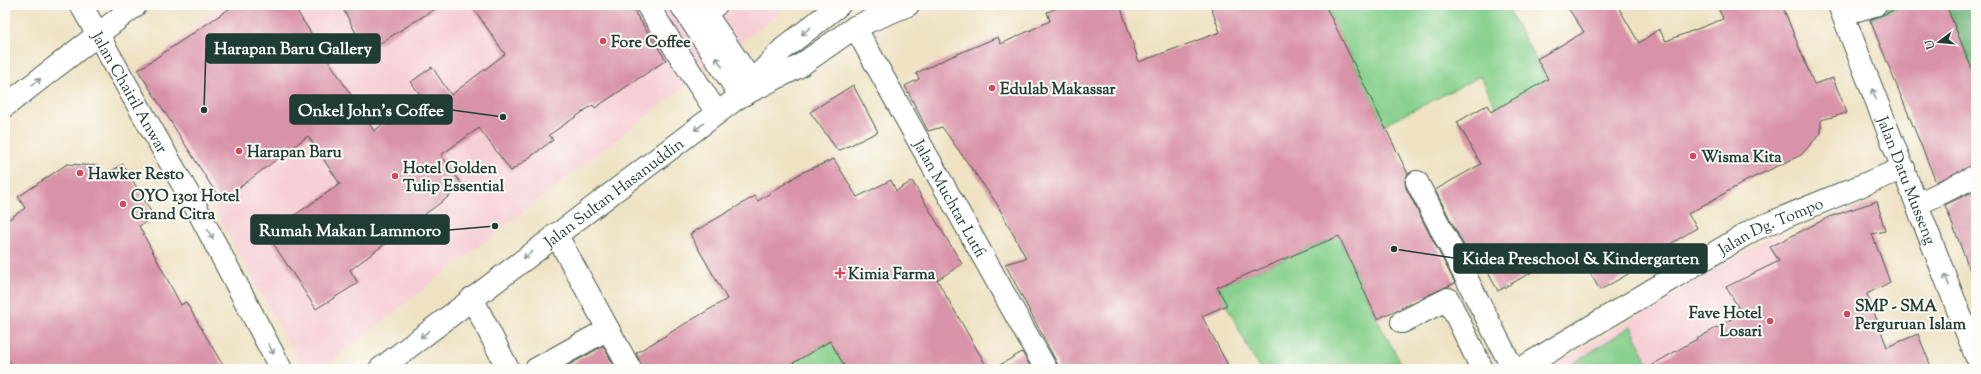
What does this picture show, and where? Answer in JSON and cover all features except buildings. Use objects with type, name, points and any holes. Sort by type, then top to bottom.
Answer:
[{"type":"street","name":"Jalan Chairil Anwar","points":[[81,5],[198,211],[281,369]]},
{"type":"street","points":[[5,106],[136,5]]},
{"type":"street","points":[[647,5],[716,113]]},
{"type":"street","points":[[681,5],[743,92]]},
{"type":"street","points":[[716,5],[705,13],[743,92]]},
{"type":"street","points":[[743,92],[798,67],[855,27],[908,5]]},
{"type":"street","points":[[1841,10],[1876,5]]},
{"type":"street","name":"Jalan Sultan Hasanuddin","points":[[380,369],[743,92],[783,49],[837,6]]},
{"type":"street","name":"Jalan Datu Musseng","points":[[1841,10],[1904,168],[1976,356]]},
{"type":"street","name":"Jalan Muchtar Lutfi","points":[[855,27],[1046,369]]},
{"type":"street","name":"Jalan Dg. Tompo","points":[[1520,369],[1753,230],[1904,168]]},
{"type":"street","points":[[1918,204],[1976,176]]},
{"type":"street","points":[[1417,182],[1513,369]]},
{"type":"street","points":[[556,234],[630,369]]},
{"type":"street","points":[[472,298],[508,369]]},
{"type":"street","points":[[1402,322],[1448,299],[1482,369]]},
{"type":"street","points":[[536,369],[608,329]]},
{"type":"shaded area","points":[[220,5],[786,5],[787,7],[321,369],[303,369],[140,76]]},
{"type":"shaded area","points":[[1778,232],[1835,369],[1548,369]]},
{"type":"green space","points":[[1325,5],[1506,5],[1547,80],[1496,109],[1481,76],[1384,125]]},
{"type":"green space","points":[[1860,5],[1906,5],[1870,20]]},
{"type":"green space","points":[[1946,5],[1976,5],[1976,79],[1974,74]]},
{"type":"green space","points":[[1330,217],[1377,319],[1404,369],[1259,369],[1217,287],[1332,239]]},
{"type":"green space","points":[[1631,326],[1651,369],[1565,369]]},
{"type":"green space","points":[[830,341],[846,369],[783,369]]},
{"type":"place","name":"Fore Coffee","points":[[603,41]]},
{"type":"place","name":"Edulab Makassar","points":[[992,88]]},
{"type":"place","name":"Harapan Baru Gallery","points":[[204,110]]},
{"type":"place","name":"Onkel John's Coffee","points":[[503,117]]},
{"type":"place","name":"Harapan Baru","points":[[239,151]]},
{"type":"place","name":"Wisma Kita","points":[[1693,156]]},
{"type":"place","name":"Hawker Resto","points":[[80,173]]},
{"type":"place","name":"Hotel Golden Tulip Essential","points":[[395,176]]},
{"type":"place","name":"OYO 1301 Hotel Grand Citra","points":[[123,204]]},
{"type":"place","name":"Rumah Makan Lammoro","points":[[495,226]]},
{"type":"place","name":"Kidea Preschool & Kindergarten","points":[[1394,249]]},
{"type":"place","name":"Kimia Farma","points":[[840,273]]},
{"type":"place","name":"SMP - SMA Perguruan Islam","points":[[1847,314]]},
{"type":"place","name":"Fave Hotel Losari","points":[[1770,321]]}]
